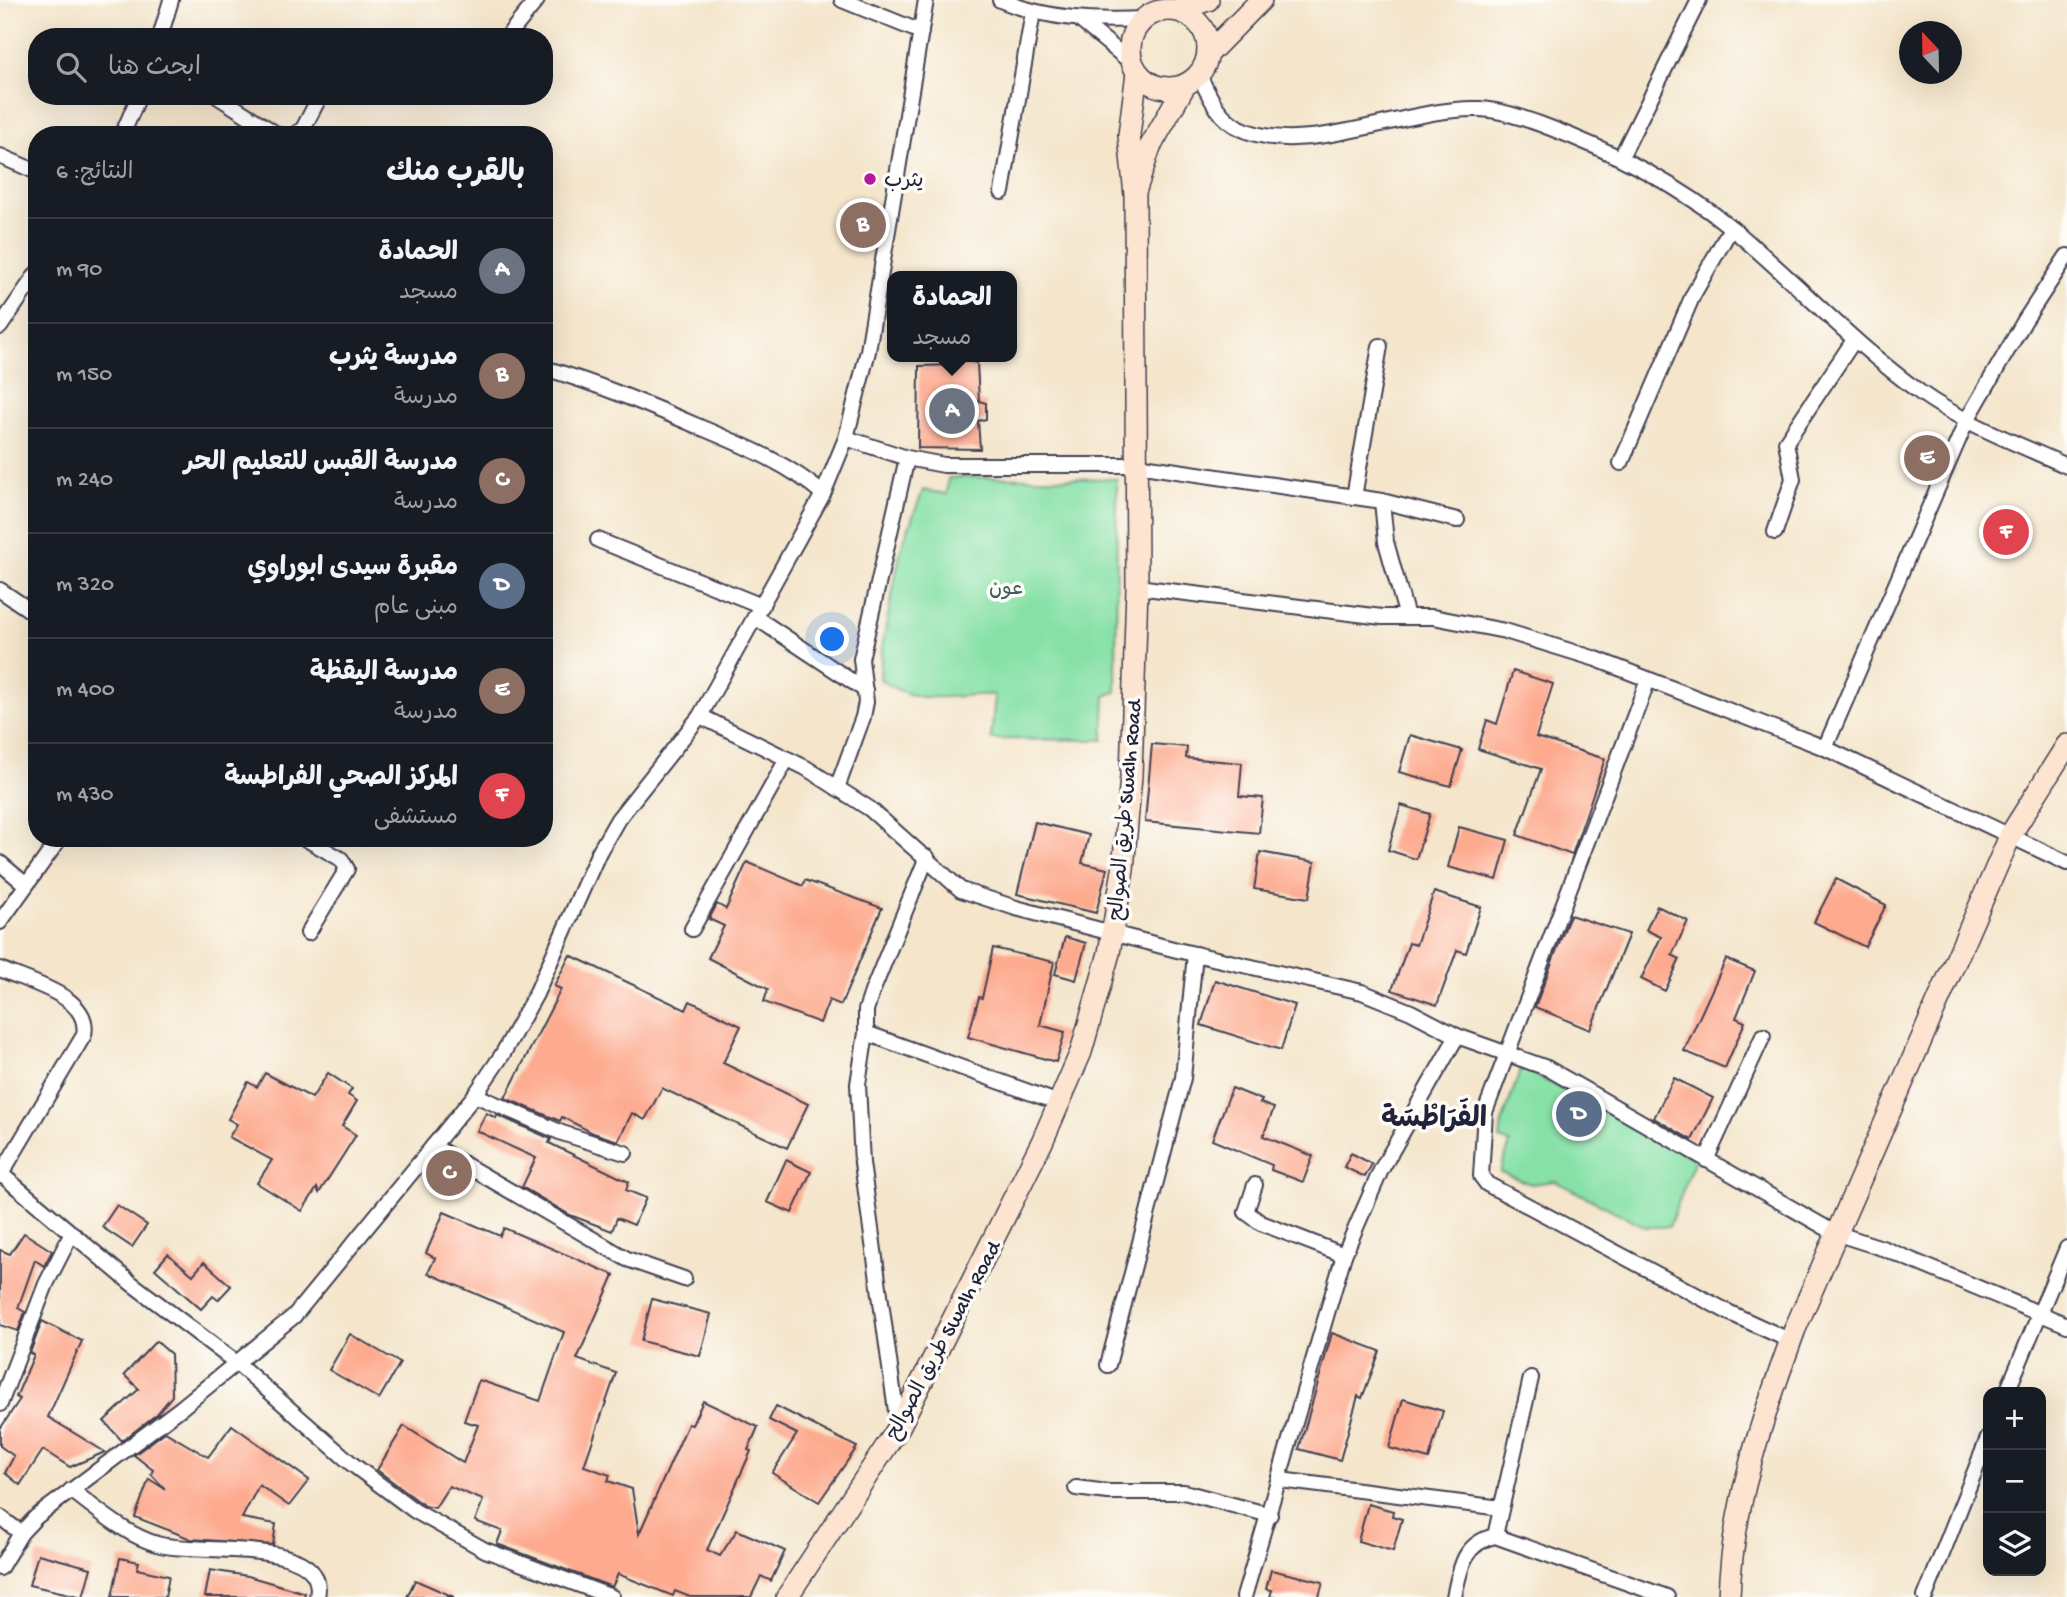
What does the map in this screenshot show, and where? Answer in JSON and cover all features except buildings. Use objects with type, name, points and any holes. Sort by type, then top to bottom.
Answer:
[{"type":"street","points":[[162,28],[170,0]]},
{"type":"street","points":[[514,28],[537,0]]},
{"type":"street","points":[[842,0],[921,32]]},
{"type":"street","points":[[0,1568],[21,1533],[36,1517],[238,1364],[294,1316],[475,1095],[536,994],[574,901],[618,819],[700,716],[823,494],[846,438],[868,351],[926,0]]},
{"type":"street","points":[[1000,0],[1033,12],[1081,21],[1144,19]]},
{"type":"street","points":[[1135,195],[1129,135],[1135,68],[1131,39],[1144,19],[1154,12],[1177,10],[1208,0]]},
{"type":"street","points":[[1135,195],[1150,148],[1208,54],[1261,0]]},
{"type":"street","points":[[1621,157],[1699,0]]},
{"type":"street","points":[[1177,10],[1188,14],[1205,31],[1208,54]]},
{"type":"street","points":[[1002,192],[1033,12]]},
{"type":"street","points":[[1081,21],[1159,87],[1192,80]]},
{"type":"street","points":[[1192,80],[1218,111],[1237,128],[1259,136],[1295,139],[1479,109],[1512,114],[1621,157],[1731,228],[1854,340],[1923,394],[1967,420],[2067,467]]},
{"type":"street","points":[[125,126],[135,105]]},
{"type":"street","points":[[231,105],[264,126]]},
{"type":"street","points":[[305,126],[315,105]]},
{"type":"street","points":[[0,156],[28,168]]},
{"type":"street","name":"طريق الصوالح Swalh Road","points":[[787,1597],[899,1427],[1042,1142],[1081,1052],[1114,933],[1131,776],[1137,587],[1135,195]]},
{"type":"street","points":[[1621,463],[1693,295],[1731,228]]},
{"type":"street","points":[[1825,748],[1967,420],[2025,320],[2067,256]]},
{"type":"street","points":[[0,327],[28,286]]},
{"type":"street","points":[[1775,532],[1793,479],[1786,442],[1854,340]]},
{"type":"street","points":[[1354,497],[1380,346]]},
{"type":"street","points":[[553,371],[639,401],[723,437],[804,478],[823,494]]},
{"type":"street","points":[[846,438],[907,458],[944,465],[1136,464],[1382,501],[1457,520]]},
{"type":"street","points":[[837,788],[863,717],[861,659],[907,458]]},
{"type":"street","points":[[1382,501],[1386,542],[1407,617]]},
{"type":"street","points":[[598,540],[758,611],[864,690]]},
{"type":"street","points":[[1137,587],[1345,613],[1458,620],[1504,631],[1596,659],[1825,748],[2011,834],[2067,863]]},
{"type":"street","points":[[0,590],[28,609]]},
{"type":"street","points":[[1648,680],[1510,1054],[1485,1112],[1480,1168],[1487,1184],[1730,1314],[1791,1341]]},
{"type":"street","points":[[700,716],[787,758],[870,809],[961,890],[1016,908],[1195,954],[1362,992],[1457,1037],[1557,1073],[1835,1233],[1885,1249],[2067,1325]]},
{"type":"street","points":[[1729,1597],[1731,1549],[1741,1499],[1791,1341],[1835,1233],[2011,834],[2067,745]]},
{"type":"street","points":[[692,929],[787,758]]},
{"type":"street","points":[[0,922],[53,847]]},
{"type":"street","points":[[308,933],[347,869],[341,859],[320,847]]},
{"type":"street","points":[[899,1427],[862,1163],[858,1084],[869,1001],[927,857]]},
{"type":"street","points":[[0,863],[25,884]]},
{"type":"street","points":[[1108,1366],[1183,1078],[1195,954]]},
{"type":"street","points":[[0,970],[64,997],[81,1010],[86,1024],[84,1035],[1,1175],[238,1364],[352,1464],[415,1511],[485,1550],[612,1597]]},
{"type":"street","points":[[866,1033],[1059,1104]]},
{"type":"street","points":[[1706,1160],[1763,1036]]},
{"type":"street","points":[[1244,1597],[1344,1255],[1381,1170],[1457,1037]]},
{"type":"street","points":[[475,1095],[562,1133],[625,1153]]},
{"type":"street","points":[[433,1146],[627,1259],[684,1279]]},
{"type":"street","points":[[1255,1185],[1246,1212],[1261,1223],[1344,1255]]},
{"type":"street","points":[[0,1404],[5,1381],[46,1284],[72,1233]]},
{"type":"street","points":[[2009,1387],[2067,1248]]},
{"type":"street","points":[[1494,1535],[1531,1378]]},
{"type":"street","points":[[1925,1597],[1983,1450]]},
{"type":"street","points":[[1280,1480],[1501,1508]]},
{"type":"street","points":[[1076,1488],[1108,1492],[1184,1492],[1270,1515]]},
{"type":"street","points":[[71,1490],[129,1532],[157,1544],[194,1551],[281,1554],[302,1561],[314,1573],[317,1597]]},
{"type":"street","points":[[0,1517],[21,1533]]},
{"type":"street","points":[[1454,1597],[1461,1563],[1469,1548],[1482,1538],[1494,1535],[1643,1593],[1667,1597]]},
{"type":"green space","name":"عون","points":[[948,478],[1117,479],[1116,692],[1105,696],[1103,740],[991,739],[995,695],[922,697],[894,688],[880,679],[882,648],[901,548],[923,490],[947,494]]},
{"type":"green space","points":[[1521,1068],[1695,1159],[1669,1227],[1645,1227],[1555,1181],[1531,1184],[1500,1172],[1510,1143],[1500,1139],[1502,1123]]},
{"type":"place","name":"يثرب","points":[[870,179]]},
{"type":"place","name":"مدرسة يثرب","points":[[863,225]]},
{"type":"place","name":"الحمادة","points":[[952,411]]},
{"type":"place","name":"مدرسة اليقظة","points":[[1927,458]]},
{"type":"place","name":"المركز الصحي الفراطسة","points":[[2006,532]]},
{"type":"place","name":"مقبرة سيدى ابوراوي","points":[[1579,1114]]},
{"type":"place","name":"مدرسة القبس للتعليم الحر","points":[[449,1173]]},
{"type":"district","name":"الفَرَاطْسَة","points":[[1434,1116]]}]
